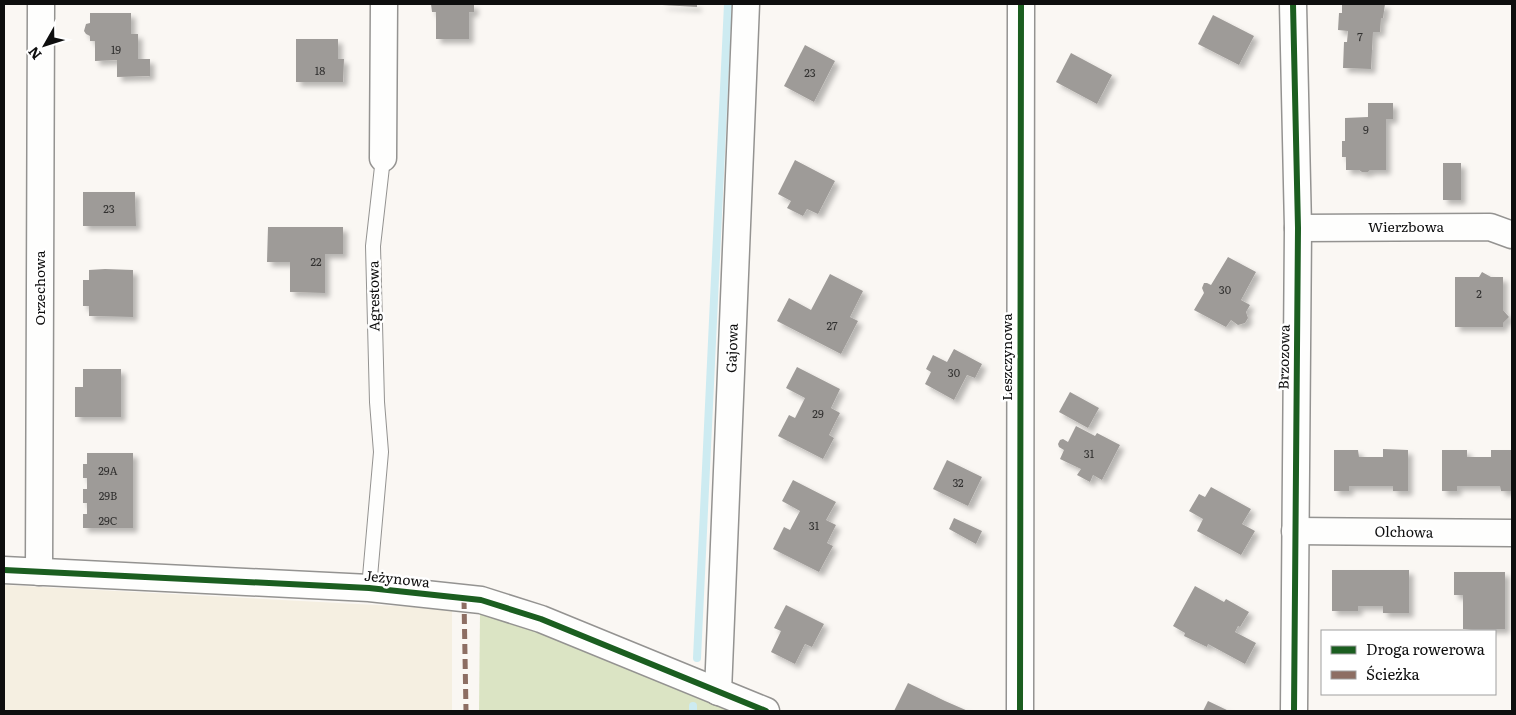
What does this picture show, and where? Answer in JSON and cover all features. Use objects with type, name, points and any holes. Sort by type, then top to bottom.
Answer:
[{"type":"street","name":"Orzechowa","points":[[39,572],[41,4]]},
{"type":"street","name":"Agrestowa","points":[[383,158],[384,4]]},
{"type":"street","name":"Gajowa","points":[[718,692],[746,4]]},
{"type":"street","name":"Leszczynowa","points":[[1020,711],[1021,4]]},
{"type":"street","name":"Brzozowa","points":[[1293,4],[1298,228],[1294,711]]},
{"type":"street","name":"Wierzbowa","points":[[1298,228],[1490,227],[1512,235]]},
{"type":"street","name":"Olchowa","points":[[1295,531],[1512,533]]},
{"type":"street","name":"Jeżynowa","points":[[4,570],[370,588],[481,600],[541,619],[766,711]]},
{"type":"lane","name":"Agrestowa","points":[[370,588],[381,452],[377,402],[373,246],[383,158]]},
{"type":"shaded area","points":[[4,585],[452,609],[452,711],[4,711]]},
{"type":"green space","points":[[480,613],[562,639],[736,711],[479,711]]},
{"type":"building","points":[[431,4],[474,4],[474,12],[469,12],[469,39],[436,39],[436,12],[432,12]]},
{"type":"building","points":[[697,4],[697,7],[662,5]]},
{"type":"building","points":[[1342,4],[1385,4],[1380,32],[1373,32],[1371,69],[1343,68],[1344,42],[1347,42],[1348,31],[1338,30],[1339,13],[1342,13]]},
{"type":"building","points":[[90,13],[131,13],[131,34],[138,34],[138,59],[150,59],[150,76],[117,77],[117,60],[95,61],[95,41],[90,41],[90,36],[84,31],[86,24],[90,23]]},
{"type":"building","points":[[1213,15],[1254,36],[1239,65],[1198,44]]},
{"type":"building","points":[[296,39],[338,39],[338,59],[344,59],[343,82],[296,82]]},
{"type":"building","points":[[805,45],[835,61],[814,102],[784,86]]},
{"type":"building","points":[[1071,53],[1112,75],[1097,104],[1056,82]]},
{"type":"building","points":[[1368,103],[1393,103],[1393,119],[1386,119],[1386,170],[1362,172],[1359,170],[1346,170],[1346,157],[1342,157],[1342,141],[1345,141],[1345,118],[1368,117]]},
{"type":"building","points":[[795,160],[835,181],[818,214],[807,209],[803,216],[787,208],[791,201],[778,194]]},
{"type":"building","points":[[1443,163],[1461,163],[1461,200],[1443,200]]},
{"type":"building","points":[[83,192],[135,192],[136,226],[83,226]]},
{"type":"building","points":[[268,227],[343,227],[343,254],[325,254],[325,293],[290,292],[290,262],[267,262]]},
{"type":"building","points":[[1228,257],[1256,272],[1241,300],[1250,305],[1246,312],[1248,318],[1245,323],[1238,325],[1231,320],[1226,327],[1194,310],[1204,293],[1202,288],[1204,283],[1211,285]]},
{"type":"building","points":[[89,270],[133,270],[133,317],[89,316],[89,306],[83,306],[83,280],[89,280]]},
{"type":"building","points":[[1482,272],[1491,277],[1503,277],[1503,310],[1509,317],[1503,323],[1503,327],[1455,327],[1455,277],[1479,277]]},
{"type":"building","points":[[830,274],[863,291],[850,317],[858,321],[841,354],[777,321],[789,298],[811,310]]},
{"type":"building","points":[[954,349],[982,364],[975,378],[967,375],[954,400],[925,384],[931,372],[926,369],[933,355],[947,362]]},
{"type":"building","points":[[797,367],[840,389],[831,408],[840,413],[829,435],[834,438],[823,459],[778,436],[789,415],[795,418],[805,398],[786,388]]},
{"type":"building","points":[[83,369],[121,369],[121,417],[75,417],[75,387],[83,387]]},
{"type":"building","points":[[1070,392],[1099,408],[1088,428],[1059,412]]},
{"type":"building","points":[[1076,426],[1095,436],[1097,433],[1120,445],[1102,480],[1093,475],[1090,482],[1077,475],[1081,469],[1060,459],[1064,450],[1058,444],[1063,439],[1068,442]]},
{"type":"building","points":[[1383,449],[1408,450],[1408,491],[1393,491],[1393,486],[1349,486],[1349,491],[1334,491],[1334,450],[1358,450],[1359,457],[1383,457]]},
{"type":"building","points":[[1442,450],[1467,450],[1467,457],[1491,457],[1491,450],[1512,450],[1512,491],[1501,491],[1500,486],[1457,486],[1457,491],[1442,491]]},
{"type":"building","points":[[87,453],[133,453],[133,528],[83,528],[83,514],[87,514],[87,503],[83,503],[83,489],[87,489],[87,478],[83,478],[83,464],[87,464]]},
{"type":"building","points":[[947,460],[982,477],[968,506],[933,489]]},
{"type":"building","points":[[793,480],[836,502],[826,520],[836,525],[827,543],[833,546],[819,572],[773,549],[784,527],[790,530],[800,511],[782,501]]},
{"type":"building","points":[[1211,487],[1251,509],[1242,524],[1255,531],[1241,555],[1197,531],[1203,519],[1189,511],[1199,494],[1205,497]]},
{"type":"building","points":[[954,518],[982,531],[976,544],[949,529]]},
{"type":"building","points":[[1332,570],[1409,570],[1409,613],[1383,613],[1383,606],[1358,606],[1358,611],[1332,611]]},
{"type":"building","points":[[1454,572],[1505,572],[1505,629],[1463,629],[1463,595],[1454,595]]},
{"type":"building","points":[[1195,586],[1224,602],[1226,599],[1249,612],[1235,632],[1256,643],[1245,664],[1208,644],[1207,647],[1184,636],[1185,633],[1173,626]]},
{"type":"building","points":[[786,605],[824,624],[812,647],[805,644],[795,664],[771,652],[781,631],[774,628]]},
{"type":"building","points":[[908,683],[945,701],[968,711],[894,711]]},
{"type":"building","points":[[1208,701],[1229,711],[1203,711]]},
{"type":"waterway","points":[[697,658],[728,4]]},
{"type":"waterway","points":[[693,706],[693,711]]},
{"type":"marked path","points":[[464,599],[466,711]]},
{"type":"cycle path","points":[[1020,711],[1021,4]]},
{"type":"cycle path","points":[[1293,4],[1298,228],[1294,711]]},
{"type":"cycle path","points":[[4,570],[369,588],[481,600],[541,619],[766,711]]}]
